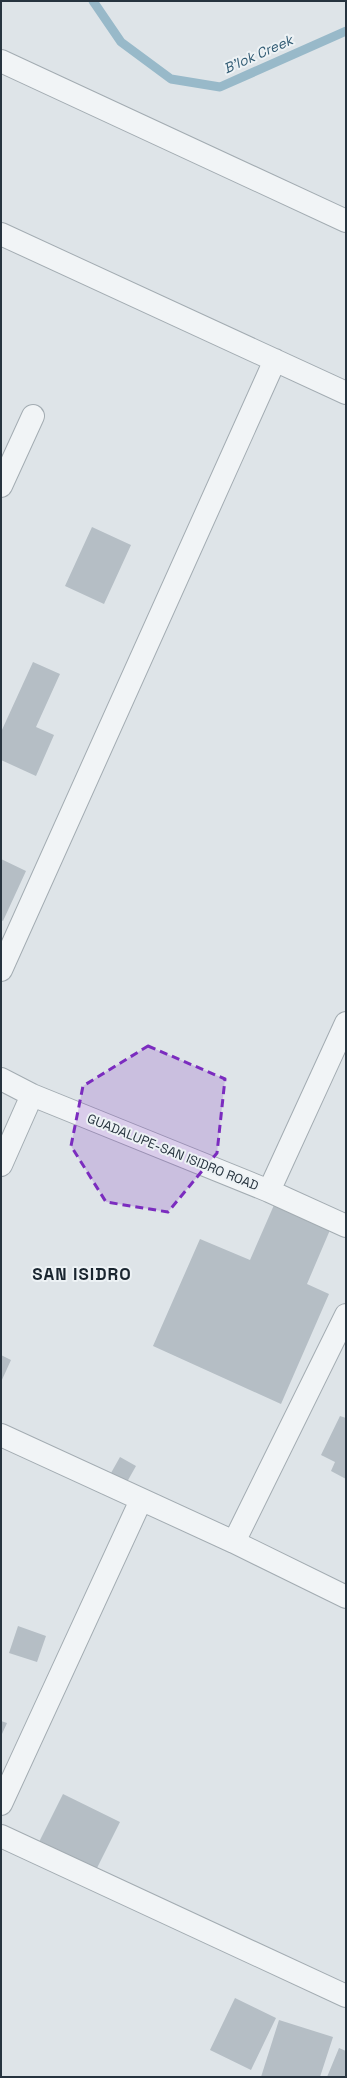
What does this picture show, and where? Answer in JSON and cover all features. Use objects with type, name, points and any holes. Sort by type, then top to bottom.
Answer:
[{"type":"street","points":[[1,61],[346,222]]},
{"type":"street","points":[[1,234],[346,393]]},
{"type":"street","points":[[1,970],[275,360]]},
{"type":"street","points":[[1,486],[33,416]]},
{"type":"street","points":[[269,1191],[346,1024]]},
{"type":"street","name":"GUADALUPE-SAN ISIDRO ROAD","points":[[1,1079],[32,1095],[269,1191],[346,1226]]},
{"type":"street","points":[[1,1165],[32,1095]]},
{"type":"street","points":[[234,1542],[346,1315]]},
{"type":"street","points":[[1,1435],[234,1542],[346,1597]]},
{"type":"street","points":[[1,1804],[141,1500]]},
{"type":"street","points":[[1,1836],[346,1996]]},
{"type":"highlighted area","points":[[148,1046],[225,1079],[217,1153],[168,1212],[106,1202],[71,1146],[83,1086]]},
{"type":"building","points":[[92,527],[131,545],[104,604],[65,586]]},
{"type":"building","points":[[33,662],[60,674],[36,727],[54,735],[36,776],[1,760],[1,732]]},
{"type":"building","points":[[1,859],[26,871],[3,921],[1,920]]},
{"type":"building","points":[[274,1205],[330,1230],[307,1284],[329,1294],[281,1404],[153,1346],[200,1239],[250,1260]]},
{"type":"building","points":[[1,1355],[11,1360],[1,1382]]},
{"type":"building","points":[[340,1416],[346,1418],[346,1479],[331,1471],[335,1462],[321,1455]]},
{"type":"building","points":[[120,1457],[136,1466],[127,1482],[111,1473]]},
{"type":"building","points":[[18,1626],[46,1636],[37,1662],[9,1653]]},
{"type":"building","points":[[1,1721],[7,1723],[2,1734],[1,1734]]},
{"type":"building","points":[[63,1794],[120,1822],[96,1870],[39,1842]]},
{"type":"building","points":[[235,1998],[276,2018],[251,2070],[210,2050]]},
{"type":"building","points":[[279,2020],[333,2037],[320,2077],[261,2077]]},
{"type":"building","points":[[339,2048],[346,2051],[346,2077],[327,2077]]},
{"type":"waterway","name":"B'lok Creek","points":[[93,1],[121,42],[171,79],[220,87],[346,31]]},
{"type":"district","name":"SAN ISIDRO","points":[[82,1274]]}]
